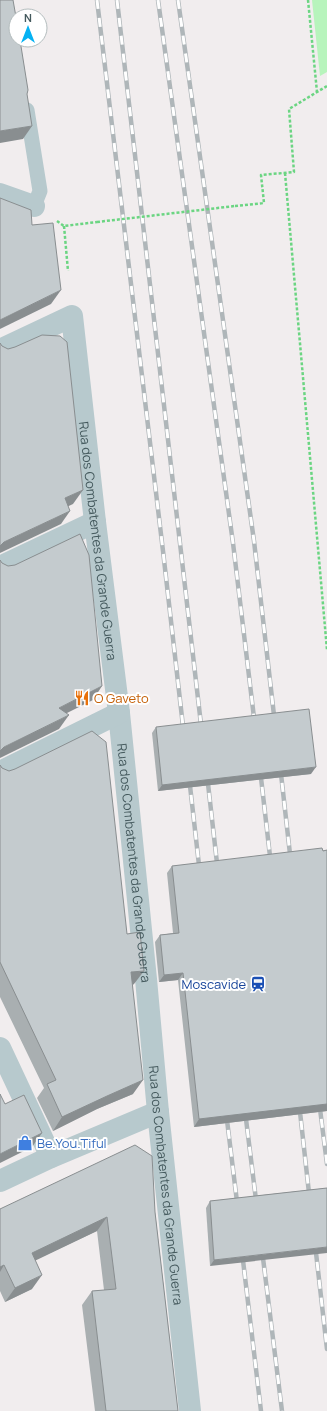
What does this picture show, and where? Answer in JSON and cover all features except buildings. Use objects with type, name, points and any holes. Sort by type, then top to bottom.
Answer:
[{"type":"street","points":[[0,194],[34,206]]},
{"type":"street","name":"Rua dos Combatentes da Grande Guerra","points":[[0,350],[72,316],[95,522],[119,713],[158,1112],[190,1411]]},
{"type":"street","points":[[0,566],[95,522]]},
{"type":"street","points":[[0,772],[119,713]]},
{"type":"street","points":[[0,1048],[52,1157]]},
{"type":"street","points":[[0,1181],[158,1112]]},
{"type":"lane","points":[[27,106],[40,191],[34,206]]},
{"type":"path","points":[[308,0],[317,92]]},
{"type":"path","points":[[34,206],[64,226],[264,203],[261,175],[294,172],[289,109],[327,86]]},
{"type":"path","points":[[285,173],[327,650]]},
{"type":"path","points":[[64,226],[68,271]]},
{"type":"green space","points":[[312,0],[327,0],[327,72],[320,76]]},
{"type":"railway","points":[[97,0],[184,735]]},
{"type":"railway","points":[[117,0],[202,733]]},
{"type":"railway","points":[[158,0],[233,543],[255,726]]},
{"type":"railway","points":[[178,0],[254,541],[275,724]]},
{"type":"railway","points":[[280,765],[291,863]]},
{"type":"railway","points":[[260,769],[271,865]]},
{"type":"railway","points":[[207,775],[218,872]]},
{"type":"railway","points":[[189,777],[200,874]]},
{"type":"railway","points":[[319,1101],[327,1164]]},
{"type":"railway","points":[[299,1103],[310,1202]]},
{"type":"railway","points":[[245,1111],[257,1208]]},
{"type":"railway","points":[[226,1112],[238,1210]]},
{"type":"railway","points":[[315,1244],[327,1349]]},
{"type":"railway","points":[[262,1250],[282,1411]]},
{"type":"railway","points":[[242,1252],[261,1411]]},
{"type":"place","name":"O Gaveto","points":[[82,698]]},
{"type":"place","name":"Moscavide","points":[[258,984]]},
{"type":"place","name":"Be.You.Tiful","points":[[25,1143]]}]
